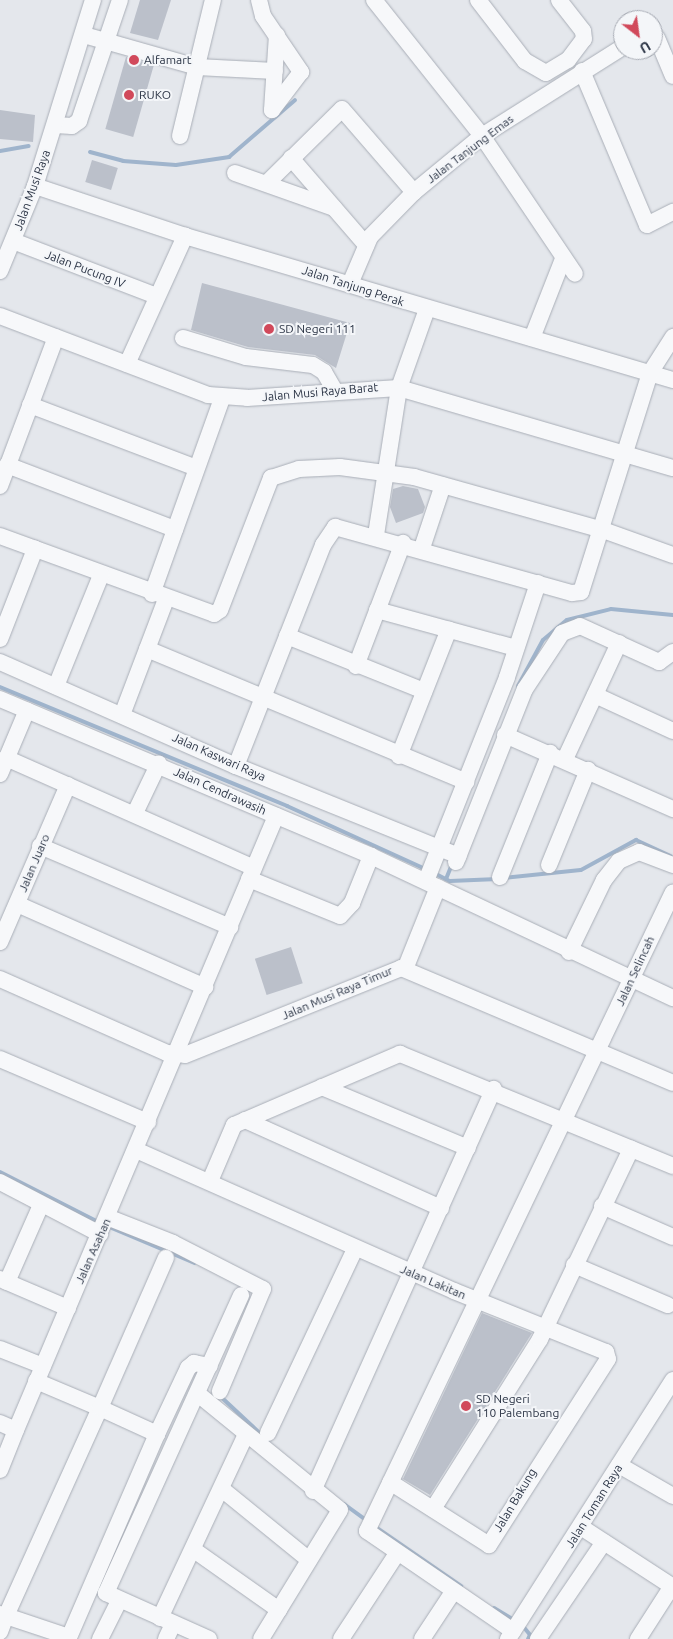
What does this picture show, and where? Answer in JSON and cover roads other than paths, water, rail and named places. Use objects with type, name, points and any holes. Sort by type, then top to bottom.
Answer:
[{"type":"street","name":"Jalan Musi Raya","points":[[0,271],[46,155],[84,35],[93,0]]},
{"type":"street","points":[[54,130],[72,126],[79,121],[108,41],[120,0]]},
{"type":"street","points":[[180,136],[213,0]]},
{"type":"street","points":[[259,0],[263,16],[277,35],[301,72],[272,110],[277,35]]},
{"type":"street","points":[[374,0],[482,136],[563,259],[575,274]]},
{"type":"street","points":[[478,0],[526,61],[546,73],[568,60],[584,39],[583,31],[559,0]]},
{"type":"street","points":[[84,35],[197,67],[275,71]]},
{"type":"street","name":"Jalan Tanjung Emas","points":[[350,284],[366,245],[414,192],[482,136],[613,53]]},
{"type":"street","points":[[663,55],[673,76]]},
{"type":"street","points":[[582,71],[647,225],[673,212]]},
{"type":"street","points":[[267,183],[336,111],[344,110],[414,192]]},
{"type":"street","points":[[291,158],[337,209],[366,245]]},
{"type":"street","points":[[235,173],[337,209]]},
{"type":"street","name":"Jalan Tanjung Perak","points":[[35,186],[185,236],[673,380]]},
{"type":"street","points":[[127,364],[156,296],[185,236]]},
{"type":"street","name":"Jalan Pucung IV","points":[[13,241],[156,296]]},
{"type":"street","points":[[532,338],[563,259]]},
{"type":"street","points":[[376,535],[385,470],[400,388],[426,308]]},
{"type":"street","name":"Jalan Musi Raya Barat","points":[[0,316],[222,398],[334,389],[400,388],[673,468]]},
{"type":"street","points":[[236,766],[286,636],[333,529],[342,526],[538,583],[581,592],[628,454],[650,373],[673,336]]},
{"type":"street","points":[[0,486],[56,337]]},
{"type":"street","points":[[183,338],[246,357],[313,365],[324,372],[334,389]]},
{"type":"street","points":[[122,715],[146,649],[175,529],[222,398]]},
{"type":"street","points":[[30,405],[197,468]]},
{"type":"street","points":[[8,466],[175,529]]},
{"type":"street","points":[[0,536],[159,597],[212,614],[219,612],[265,490],[275,474],[340,467],[385,470],[443,485],[603,530],[673,555]]},
{"type":"street","points":[[422,548],[443,485]]},
{"type":"street","points":[[356,666],[403,543]]},
{"type":"street","points":[[0,639],[35,549]]},
{"type":"street","points":[[56,686],[101,574]]},
{"type":"street","points":[[406,969],[431,877],[452,854],[505,735],[516,686],[516,648],[538,583]]},
{"type":"street","points":[[377,610],[516,648]]},
{"type":"street","points":[[452,854],[466,782],[516,686],[555,641],[572,626],[619,643],[659,662],[673,652]]},
{"type":"street","points":[[399,756],[449,630]]},
{"type":"street","points":[[286,636],[356,666],[424,691]]},
{"type":"street","points":[[500,877],[558,756],[595,695],[619,643]]},
{"type":"street","points":[[146,649],[399,756],[466,782]]},
{"type":"street","name":"Jalan Kaswari Raya","points":[[0,662],[236,766],[452,854]]},
{"type":"street","points":[[595,695],[671,727]]},
{"type":"street","name":"Jalan Cendrawasih","points":[[0,698],[159,763],[276,816],[371,856],[431,877],[568,952],[673,998]]},
{"type":"street","points":[[0,774],[26,710]]},
{"type":"street","points":[[505,735],[558,756],[673,809]]},
{"type":"street","points":[[6,758],[135,813],[251,873],[340,916],[352,903],[371,856]]},
{"type":"street","points":[[135,813],[159,763]]},
{"type":"street","points":[[550,865],[588,770]]},
{"type":"street","name":"Jalan Juaro","points":[[0,942],[68,785]]},
{"type":"street","name":"Jalan Asahan","points":[[0,1470],[276,816]]},
{"type":"street","points":[[40,846],[230,927]]},
{"type":"street","points":[[568,952],[604,880],[619,861],[639,852],[673,865]]},
{"type":"street","name":"Jalan Selincah","points":[[599,1051],[673,892]]},
{"type":"street","points":[[17,904],[204,987]]},
{"type":"street","name":"Jalan Musi Raya Timur","points":[[176,1055],[192,1054],[389,970],[406,969],[673,1083]]},
{"type":"street","points":[[0,979],[176,1055]]},
{"type":"street","name":"Jalan Lakitan","points":[[136,1150],[210,1181],[355,1249],[477,1300],[599,1051]]},
{"type":"street","points":[[210,1181],[231,1128],[245,1120],[400,1054],[494,1089],[673,1166]]},
{"type":"street","points":[[0,1059],[148,1122]]},
{"type":"street","points":[[322,1087],[468,1148]]},
{"type":"street","points":[[313,1489],[322,1473],[494,1089]]},
{"type":"street","points":[[245,1120],[441,1208]]},
{"type":"street","points":[[390,1482],[433,1509],[546,1327],[602,1206],[631,1149]]},
{"type":"street","points":[[0,1182],[41,1204],[104,1226],[173,1243],[263,1289],[220,1391]]},
{"type":"street","points":[[41,1204],[4,1281],[68,1308]]},
{"type":"street","points":[[602,1206],[673,1237]]},
{"type":"street","points":[[268,1433],[355,1249]]},
{"type":"street","points":[[0,1632],[3,1615],[100,1408],[166,1258]]},
{"type":"street","points":[[574,1265],[668,1305]]},
{"type":"street","points":[[209,1639],[108,1596],[106,1589],[198,1394],[241,1295]]},
{"type":"street","points":[[514,1628],[396,1555],[371,1523],[477,1300],[546,1327]]},
{"type":"street","name":"Jalan Bakung","points":[[433,1509],[489,1544],[608,1359],[603,1350],[546,1327]]},
{"type":"street","points":[[0,1349],[100,1408],[157,1434]]},
{"type":"street","points":[[3,1615],[72,1638],[157,1434],[188,1368],[194,1363],[210,1366]]},
{"type":"street","name":"Jalan Toman Raya","points":[[514,1628],[581,1527],[673,1380]]},
{"type":"street","points":[[198,1394],[340,1510],[261,1639]]},
{"type":"street","points":[[0,1423],[16,1430]]},
{"type":"street","points":[[166,1639],[167,1621],[194,1550],[223,1490],[246,1434]]},
{"type":"street","points":[[619,1466],[673,1496]]},
{"type":"street","points":[[223,1490],[309,1560]]},
{"type":"street","points":[[581,1527],[672,1587],[638,1639]]},
{"type":"street","points":[[538,1639],[604,1542]]},
{"type":"street","points":[[194,1550],[279,1610]]},
{"type":"street","points":[[341,1639],[396,1555]]},
{"type":"street","points":[[422,1639],[453,1592]]},
{"type":"street","points":[[100,1639],[119,1601]]},
{"type":"waterway","points":[[90,152],[123,161],[176,165],[229,157],[295,100]]},
{"type":"waterway","points":[[0,151],[29,146]]},
{"type":"waterway","points":[[518,686],[543,640],[567,620],[611,609],[673,615]]},
{"type":"waterway","points":[[0,687],[287,806],[425,869]]},
{"type":"waterway","points":[[504,878],[581,870],[636,840],[671,856]]},
{"type":"waterway","points":[[446,879],[452,864]]},
{"type":"waterway","points":[[434,873],[450,881],[498,879]]},
{"type":"waterway","points":[[0,1172],[100,1223]]},
{"type":"waterway","points":[[107,1226],[195,1263]]},
{"type":"waterway","points":[[220,1396],[264,1437]]},
{"type":"waterway","points":[[344,1504],[367,1521]]},
{"type":"waterway","points":[[374,1526],[461,1586]]},
{"type":"waterway","points":[[494,1608],[514,1620]]},
{"type":"waterway","points":[[522,1625],[530,1635],[528,1639]]},
{"type":"place","name":"Alfamart","points":[[134,60]]},
{"type":"place","name":"RUKO","points":[[129,95]]},
{"type":"place","name":"SD Negeri 111","points":[[269,329]]},
{"type":"place","name":"SD Negeri 110 Palembang","points":[[466,1406]]}]
